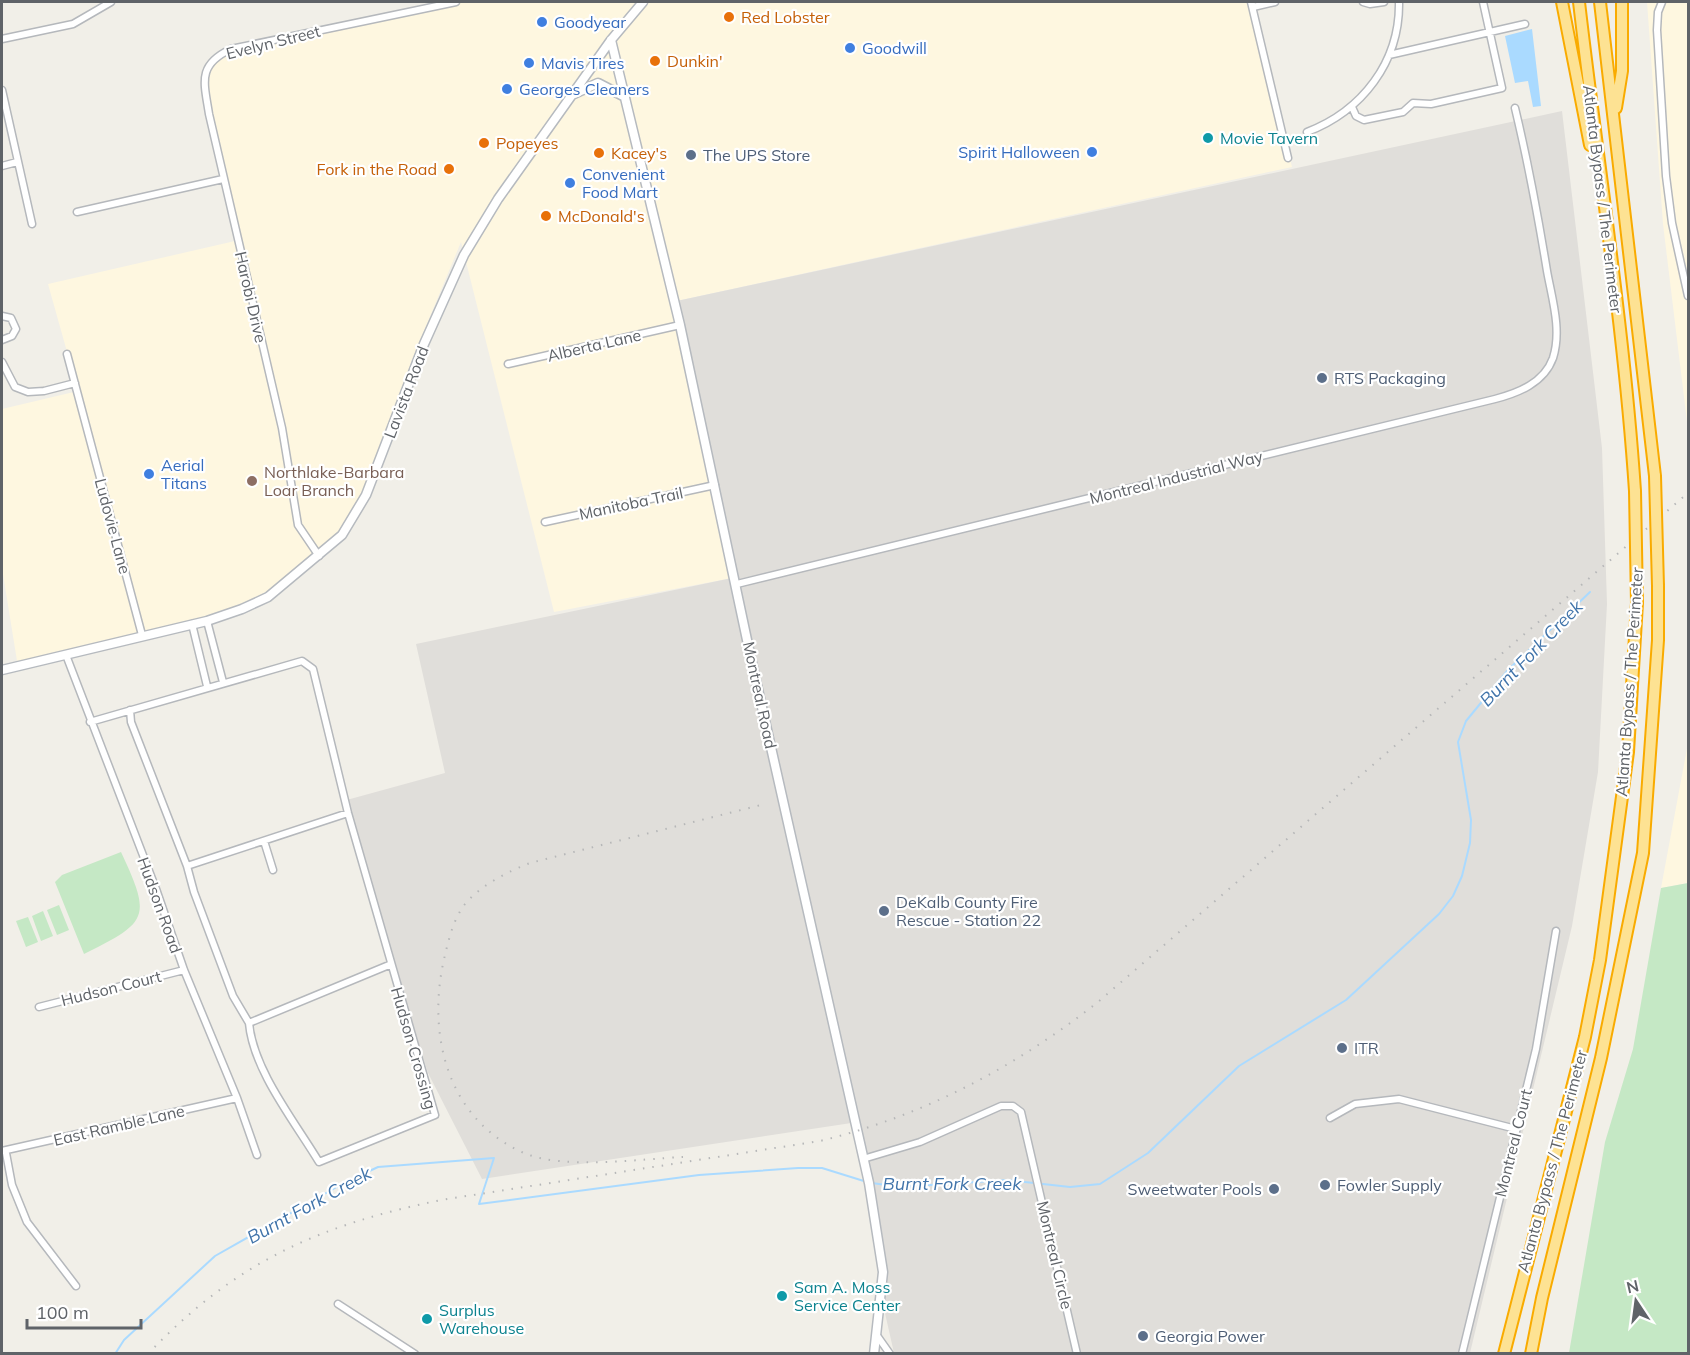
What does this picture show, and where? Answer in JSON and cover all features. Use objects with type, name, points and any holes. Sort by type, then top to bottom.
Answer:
[{"type":"highway","points":[[1562,2],[1584,124],[1600,183]]},
{"type":"highway","name":"Atlanta Bypass / The Perimeter","points":[[1504,1353],[1585,1037],[1600,960],[1628,752],[1637,603],[1635,491],[1617,295],[1600,183],[1579,2]]},
{"type":"highway","name":"Atlanta Bypass / The Perimeter","points":[[1531,1353],[1542,1298],[1601,1058],[1643,853],[1657,652],[1655,476],[1600,2]]},
{"type":"highway","points":[[1614,124],[1622,71],[1622,2]]},
{"type":"street","points":[[2,39],[73,24],[111,2]]},
{"type":"street","name":"Evelyn Street","points":[[223,179],[204,78],[211,62],[220,54],[231,49],[456,2]]},
{"type":"street","name":"Lavista Road","points":[[2,670],[207,621],[268,597],[342,535],[366,495],[424,344],[466,252],[498,199],[571,95],[611,40],[643,2]]},
{"type":"street","points":[[1275,2],[1252,4],[1288,158]]},
{"type":"street","points":[[1363,2],[1370,4],[1384,2]]},
{"type":"street","points":[[1307,132],[1330,122],[1352,107],[1370,88],[1389,55],[1396,31],[1399,2]]},
{"type":"street","points":[[1352,107],[1356,116],[1364,120],[1403,112],[1413,103],[1431,104],[1502,88],[1483,2]]},
{"type":"street","points":[[1662,2],[1658,12],[1657,30],[1666,176],[1672,223],[1689,296]]},
{"type":"street","points":[[1389,55],[1525,24]]},
{"type":"street","name":"Montreal Road","points":[[611,40],[680,325],[869,1180],[883,1272],[878,1337],[874,1353]]},
{"type":"street","points":[[571,95],[598,83],[625,97]]},
{"type":"street","points":[[2,90],[32,224]]},
{"type":"street","name":"Montreal Industrial Way","points":[[737,584],[1510,395],[1527,388],[1542,375],[1552,359],[1557,339],[1534,188],[1515,108]]},
{"type":"street","points":[[2,165],[17,162]]},
{"type":"street","points":[[77,212],[223,179]]},
{"type":"street","name":"Harobi Drive","points":[[223,179],[282,428],[298,525],[319,556]]},
{"type":"street","points":[[2,316],[11,318],[16,329],[12,336],[2,340]]},
{"type":"street","name":"Alberta Lane","points":[[508,364],[680,325]]},
{"type":"street","name":"Ludovie Lane","points":[[67,354],[142,635]]},
{"type":"street","points":[[2,362],[15,387],[28,392],[75,383]]},
{"type":"street","name":"Manitoba Trail","points":[[545,522],[716,485]]},
{"type":"street","points":[[207,621],[223,682]]},
{"type":"street","points":[[192,624],[207,686]]},
{"type":"street","name":"Hudson Road","points":[[66,655],[156,889],[184,970],[237,1098],[257,1155]]},
{"type":"street","name":"Hudson Crossing","points":[[90,722],[207,686],[302,661],[313,669],[348,813],[435,1115],[319,1162],[258,1061],[249,1023]]},
{"type":"street","points":[[130,710],[130,722],[187,866],[194,892],[233,996],[249,1023],[390,964]]},
{"type":"street","points":[[187,866],[348,813]]},
{"type":"street","points":[[264,841],[273,870]]},
{"type":"street","name":"Montreal Court","points":[[1462,1353],[1536,1049],[1556,931]]},
{"type":"street","name":"Hudson Court","points":[[39,1006],[184,970]]},
{"type":"street","name":"East Ramble Lane","points":[[4,1152],[237,1098]]},
{"type":"street","points":[[1330,1118],[1355,1104],[1399,1100],[1516,1129]]},
{"type":"street","name":"Montreal Circle","points":[[863,1159],[920,1142],[1001,1106],[1013,1106],[1021,1112],[1077,1353]]},
{"type":"street","points":[[4,1152],[12,1185],[27,1222],[76,1286]]},
{"type":"street","points":[[338,1304],[415,1353]]},
{"type":"street","points":[[878,1337],[890,1353]]},
{"type":"shaded area","points":[[455,2],[1252,2],[1292,167],[672,302],[732,578],[554,612],[461,242],[411,362],[377,478],[342,535],[299,575],[205,623],[18,667],[2,568],[2,409],[78,391],[48,284],[235,241],[211,120],[206,77],[221,52]]},
{"type":"shaded area","points":[[1647,2],[1688,2],[1688,430],[1663,224]]},
{"type":"shaded area","points":[[1562,111],[1602,448],[1607,604],[1598,772],[1572,926],[1470,1353],[894,1353],[880,1291],[880,1244],[858,1122],[482,1179],[428,1073],[343,801],[445,773],[416,644],[732,578],[672,302]]},
{"type":"shaded area","points":[[1688,743],[1688,883],[1661,888]]},
{"type":"green space","points":[[121,852],[137,891],[140,905],[138,916],[132,925],[121,934],[84,954],[55,882],[62,875]]},
{"type":"green space","points":[[1688,883],[1688,1353],[1569,1353],[1605,1142],[1633,1049],[1661,888]]},
{"type":"green space","points":[[59,905],[69,930],[57,935],[47,910]]},
{"type":"green space","points":[[43,911],[53,936],[41,941],[32,916]]},
{"type":"green space","points":[[28,917],[38,942],[26,947],[16,921]]},
{"type":"water","points":[[1532,29],[1541,106],[1533,107],[1528,81],[1515,83],[1505,36]]},
{"type":"waterway","name":"Burnt Fork Creek","points":[[872,1183],[900,1187],[1007,1180],[1070,1187],[1100,1184],[1148,1153],[1239,1066],[1346,1000],[1439,914],[1453,896],[1462,876],[1470,843],[1471,820],[1458,742],[1466,721],[1508,670],[1590,592]]},
{"type":"waterway","name":"Burnt Fork Creek","points":[[115,1354],[124,1340],[215,1256],[342,1184],[378,1167],[494,1158],[479,1204],[699,1175],[798,1168],[822,1168],[867,1182]]},
{"type":"railway","points":[[148,1354],[213,1295],[247,1271],[318,1235],[356,1222],[441,1200],[820,1141],[895,1118],[966,1087],[1000,1068],[1034,1048],[1098,1002],[1688,493]]},
{"type":"railway","points":[[683,1157],[602,1162],[560,1161],[524,1153],[497,1138],[476,1119],[460,1096],[448,1070],[441,1043],[438,1014],[445,955],[455,922],[465,904],[487,885],[512,871],[530,863],[761,805]]},
{"type":"place","name":"Red Lobster","points":[[729,17]]},
{"type":"place","name":"Goodyear","points":[[542,22]]},
{"type":"place","name":"Goodwill","points":[[850,48]]},
{"type":"place","name":"Dunkin'","points":[[655,61]]},
{"type":"place","name":"Mavis Tires","points":[[529,63]]},
{"type":"place","name":"Georges Cleaners","points":[[507,89]]},
{"type":"place","name":"Movie Tavern","points":[[1208,138]]},
{"type":"place","name":"Popeyes","points":[[484,143]]},
{"type":"place","name":"Spirit Halloween","points":[[1092,152]]},
{"type":"place","name":"Kacey's","points":[[599,153]]},
{"type":"place","name":"The UPS Store","points":[[691,155]]},
{"type":"place","name":"Fork in the Road","points":[[449,169]]},
{"type":"place","name":"Convenient Food Mart","points":[[570,183]]},
{"type":"place","name":"McDonald's","points":[[546,216]]},
{"type":"place","name":"RTS Packaging","points":[[1322,378]]},
{"type":"place","name":"Aerial Titans","points":[[149,474]]},
{"type":"place","name":"Northlake-Barbara Loar Branch","points":[[252,481]]},
{"type":"place","name":"DeKalb County Fire Rescue - Station 22","points":[[884,911]]},
{"type":"place","name":"ITR","points":[[1342,1048]]},
{"type":"place","name":"Fowler Supply","points":[[1325,1185]]},
{"type":"place","name":"Sweetwater Pools","points":[[1274,1189]]},
{"type":"place","name":"Sam A. Moss Service Center","points":[[782,1296]]},
{"type":"place","name":"Surplus Warehouse","points":[[427,1319]]},
{"type":"place","name":"Georgia Power","points":[[1143,1336]]}]
